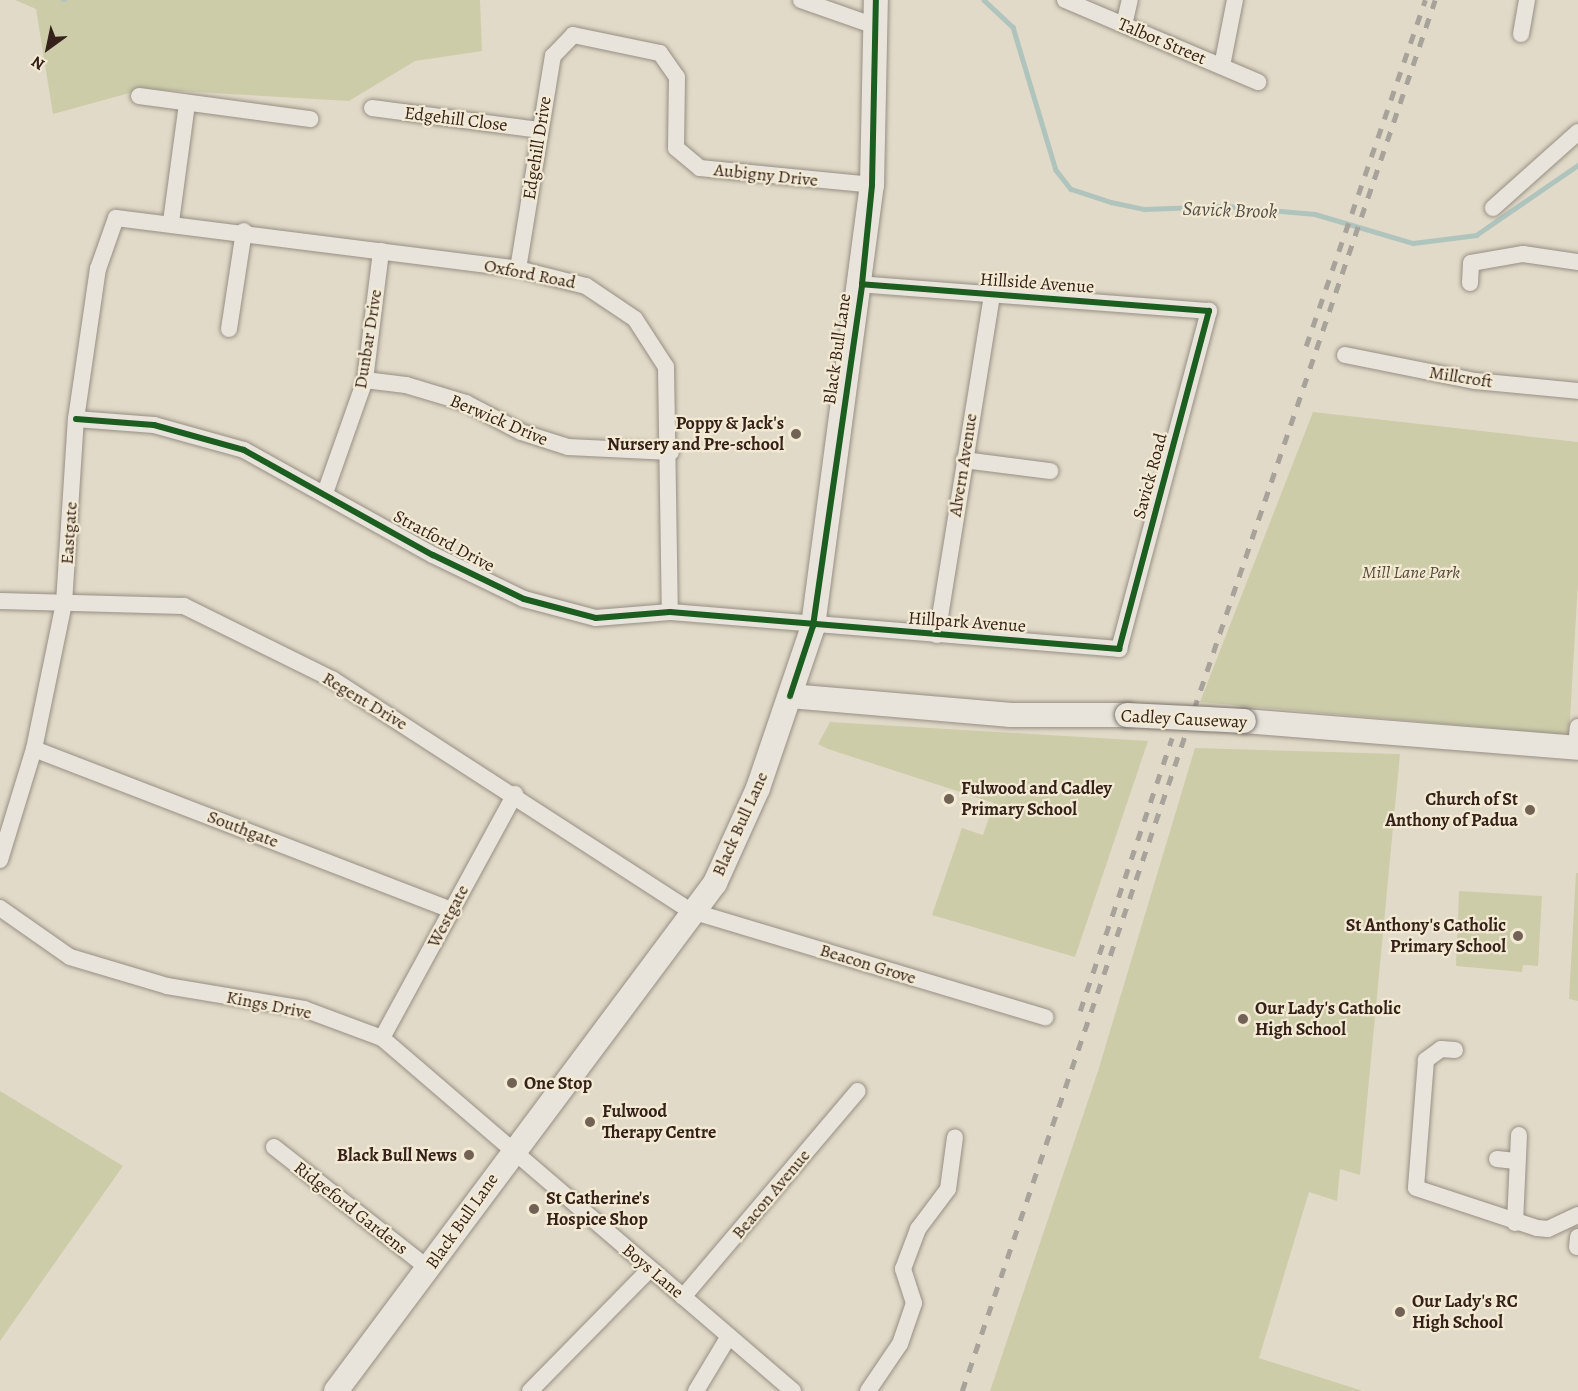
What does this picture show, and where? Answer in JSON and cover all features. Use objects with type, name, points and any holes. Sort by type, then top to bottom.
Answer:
[{"type":"street","points":[[801,0],[875,26]]},
{"type":"street","name":"Black Bull Lane","points":[[336,1391],[429,1269],[512,1151],[691,911],[715,883],[739,835],[813,626],[862,284],[872,185],[876,0]]},
{"type":"street","name":"Talbot Street","points":[[1065,0],[1258,82]]},
{"type":"street","points":[[1124,25],[1130,0]]},
{"type":"street","points":[[1222,66],[1235,0]]},
{"type":"street","points":[[1521,34],[1527,0]]},
{"type":"street","name":"Aubigny Drive","points":[[573,35],[660,53],[676,77],[676,148],[700,168],[872,185]]},
{"type":"street","name":"Edgehill Drive","points":[[518,269],[539,130],[553,56],[573,35]]},
{"type":"street","points":[[139,96],[310,118]]},
{"type":"street","points":[[171,222],[188,103]]},
{"type":"street","name":"Edgehill Close","points":[[372,108],[539,130]]},
{"type":"street","points":[[1493,208],[1578,132]]},
{"type":"street","name":"Oxford Road","points":[[116,218],[244,231],[518,269],[586,286],[635,319],[666,367],[671,452],[670,612]]},
{"type":"street","name":"Eastgate","points":[[2,851],[34,749],[64,603],[76,418],[98,269],[116,218]]},
{"type":"street","points":[[229,329],[244,231]]},
{"type":"street","name":"Dunbar Drive","points":[[325,493],[365,380],[381,251]]},
{"type":"street","points":[[1470,283],[1471,263],[1523,254],[1578,262]]},
{"type":"street","name":"Hillside Avenue","points":[[862,284],[1209,311]]},
{"type":"street","name":"Alvern Avenue","points":[[937,635],[992,294]]},
{"type":"street","name":"Savick Road","points":[[1119,649],[1209,311]]},
{"type":"street","name":"Millcroft","points":[[1345,355],[1475,381],[1578,391]]},
{"type":"street","name":"Berwick Drive","points":[[365,380],[406,385],[466,403],[521,432],[568,447],[671,452]]},
{"type":"street","name":"Stratford Drive","points":[[76,418],[154,425],[244,450],[433,555],[524,599],[596,618],[670,612],[813,626]]},
{"type":"street","points":[[964,460],[1050,471]]},
{"type":"street","name":"Regent Drive","points":[[0,601],[184,606],[332,679],[515,794],[691,911]]},
{"type":"street","name":"Hillpark Avenue","points":[[813,626],[1119,649]]},
{"type":"street","name":"Cadley Causeway","points":[[790,696],[1011,715],[1127,715],[1577,741]]},
{"type":"street","name":"Southgate","points":[[34,749],[452,910]]},
{"type":"street","name":"Westgate","points":[[382,1038],[515,794]]},
{"type":"street","name":"Kings Drive","points":[[0,908],[70,957],[167,986],[304,1009],[382,1038],[512,1151]]},
{"type":"street","name":"Beacon Grove","points":[[691,911],[1045,1017]]},
{"type":"street","points":[[1455,1050],[1441,1049],[1426,1060],[1416,1188],[1515,1223],[1548,1229],[1578,1215]]},
{"type":"street","name":"Beacon Avenue","points":[[683,1297],[858,1091]]},
{"type":"street","points":[[1515,1223],[1519,1134]]},
{"type":"street","points":[[868,1391],[900,1344],[914,1303],[903,1269],[918,1229],[948,1189],[955,1137]]},
{"type":"street","name":"Ridgeford Gardens","points":[[274,1147],[429,1269]]},
{"type":"street","name":"Boys Lane","points":[[512,1151],[793,1391]]},
{"type":"street","points":[[1497,1159],[1516,1161]]},
{"type":"street","points":[[530,1391],[650,1269]]},
{"type":"street","points":[[696,1391],[729,1336]]},
{"type":"green space","points":[[15,0],[480,0],[482,51],[415,61],[349,101],[144,89],[53,114],[36,9]]},
{"type":"green space","name":"Mill Lane Park","points":[[1313,412],[1578,442],[1578,583],[1569,735],[1200,702]]},
{"type":"green space","name":"Fulwood and Cadley Primary School","points":[[830,722],[1148,741],[1075,957],[932,915],[962,828],[983,835],[994,803],[828,749],[818,744]]},
{"type":"green space","name":"Our Lady's Catholic High School","points":[[1195,748],[1400,754],[1360,1175],[1340,1169],[1337,1201],[1309,1192],[1259,1358],[1363,1391],[990,1391],[1098,1071]]},
{"type":"green space","points":[[1576,873],[1578,873],[1578,1001],[1569,999]]},
{"type":"green space","points":[[1459,891],[1542,896],[1538,966],[1523,965],[1522,972],[1456,966]]},
{"type":"green space","points":[[0,1091],[123,1166],[0,1341]]},
{"type":"waterway","name":"Savick Brook","points":[[984,0],[1013,27],[1056,170],[1071,189],[1111,202],[1144,209],[1226,206],[1315,214],[1413,243],[1476,235],[1578,165]]},
{"type":"railway","points":[[1306,346],[1425,0]]},
{"type":"railway","points":[[962,1391],[1435,0]]},
{"type":"railway","points":[[1080,1011],[1172,738]]},
{"type":"cycle path","points":[[790,696],[813,626],[862,284],[872,185],[876,0]]},
{"type":"cycle path","points":[[76,419],[154,425],[244,450],[433,555],[524,599],[596,618],[670,612],[1119,649],[1209,311],[862,284]]},
{"type":"place","name":"Poppy & Jack's Nursery and Pre-school","points":[[796,434]]},
{"type":"place","name":"Fulwood and Cadley Primary School","points":[[949,799]]},
{"type":"place","name":"Church of St Anthony of Padua","points":[[1530,810]]},
{"type":"place","name":"St Anthony's Catholic Primary School","points":[[1518,936]]},
{"type":"place","name":"Our Lady's Catholic High School","points":[[1243,1019]]},
{"type":"place","name":"One Stop","points":[[512,1083]]},
{"type":"place","name":"Fulwood Therapy Centre","points":[[590,1122]]},
{"type":"place","name":"Black Bull News","points":[[469,1155]]},
{"type":"place","name":"St Catherine's Hospice Shop","points":[[534,1209]]},
{"type":"place","name":"Our Lady's RC High School","points":[[1400,1312]]}]
